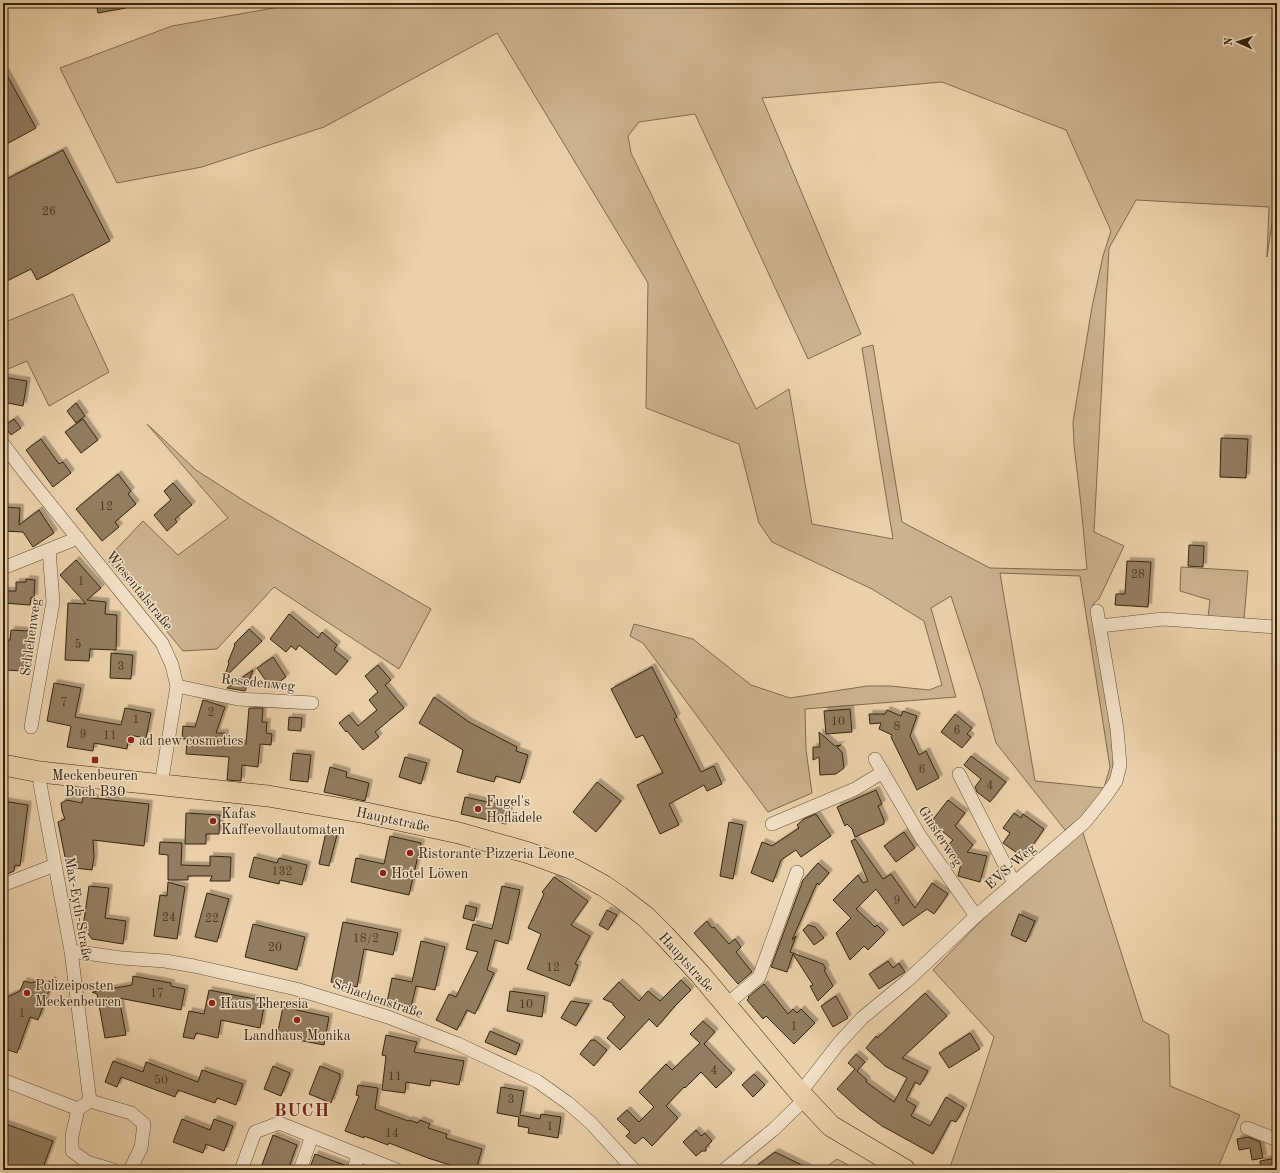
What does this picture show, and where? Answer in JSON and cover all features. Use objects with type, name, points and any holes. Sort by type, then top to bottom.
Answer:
[{"type":"main road","name":"Hauptstraße","points":[[3,765],[40,772],[268,796],[366,813],[459,833],[563,865],[604,886],[646,917],[700,974],[802,1096],[831,1126],[905,1170]]},
{"type":"street","name":"Wiesentalstraße","points":[[3,444],[162,643],[172,665],[177,686],[161,785]]},
{"type":"street","points":[[3,568],[78,538]]},
{"type":"street","name":"Schlehenweg","points":[[31,727],[53,602],[49,550]]},
{"type":"street","name":"EVS-Weg","points":[[724,1170],[773,1130],[802,1096],[839,1043],[862,1018],[907,981],[976,916],[1085,822],[1116,781],[1120,765],[1117,729],[1098,611]]},
{"type":"street","points":[[1100,626],[1163,619],[1277,627]]},
{"type":"street","name":"Resedenweg","points":[[177,686],[238,699],[312,702]]},
{"type":"street","name":"Ginsterweg","points":[[875,759],[920,836],[976,916]]},
{"type":"street","name":"Max-Eyth-Straße","points":[[40,772],[40,784],[71,951],[90,1101]]},
{"type":"street","points":[[772,824],[855,789],[883,772]]},
{"type":"street","points":[[959,774],[1014,883]]},
{"type":"street","points":[[3,885],[55,865]]},
{"type":"street","name":"Hauptstraße","points":[[726,1005],[759,978],[797,872]]},
{"type":"street","name":"Schachenstraße","points":[[71,951],[121,958],[165,961],[194,966],[296,989],[388,1016],[458,1044],[537,1081],[568,1103],[591,1123],[634,1170]]},
{"type":"street","points":[[3,1080],[78,1109]]},
{"type":"street","points":[[113,1170],[87,1162],[72,1151],[72,1136],[78,1109],[90,1101],[131,1113],[144,1124],[141,1148],[130,1170]]},
{"type":"street","points":[[241,1170],[255,1132],[279,1123],[397,1170]]},
{"type":"street","points":[[1247,1128],[1277,1140]]},
{"type":"street","points":[[300,1170],[312,1136]]},
{"type":"street","points":[[354,1170],[358,1155]]},
{"type":"shaded area","points":[[302,3],[1277,3],[1277,189],[1267,257],[1269,207],[1136,200],[1109,248],[1094,532],[1124,546],[1099,599],[1093,604],[1115,740],[1112,777],[1089,811],[1065,830],[996,743],[982,691],[951,596],[931,608],[956,697],[805,709],[806,750],[812,793],[768,812],[643,643],[630,636],[634,624],[693,639],[751,685],[790,698],[867,686],[890,686],[929,690],[942,685],[924,621],[872,589],[772,542],[759,523],[739,444],[646,408],[648,283],[497,33],[324,127],[202,167],[117,183],[60,68],[172,26]],"holes":[[[942,82],[1066,130],[1111,231],[1103,256],[1092,307],[1073,422],[1087,569],[990,568],[902,522],[873,345],[862,348],[893,539],[812,524],[789,389],[756,409],[631,153],[628,136],[639,122],[695,114],[808,359],[861,334],[762,98]],[[1000,573],[1080,576],[1110,767],[1104,788],[1035,781]]]},
{"type":"shaded area","points":[[73,294],[109,372],[49,406],[27,361],[3,371],[3,323]]},
{"type":"shaded area","points":[[147,424],[196,470],[249,504],[431,609],[399,669],[274,587],[217,649],[183,651],[107,559],[143,521],[178,555],[228,518]]},
{"type":"shaded area","points":[[1181,567],[1248,571],[1244,620],[1208,617],[1210,600],[1180,591]]},
{"type":"shaded area","points":[[1082,830],[1143,1021],[1169,1035],[1170,1086],[1240,1115],[1217,1170],[949,1170],[994,1037],[933,970],[991,911]]},
{"type":"shaded area","points":[[837,1159],[858,1170],[827,1170],[830,1164]]},
{"type":"building","points":[[96,3],[126,3],[126,8],[98,13]]},
{"type":"building","points":[[3,68],[36,128],[3,146]]},
{"type":"building","points":[[63,150],[110,241],[37,280],[31,269],[3,283],[3,181]]},
{"type":"building","points":[[3,377],[27,381],[23,406],[3,402],[5,392],[3,392]]},
{"type":"building","points":[[76,403],[85,416],[76,423],[67,411]]},
{"type":"building","points":[[14,419],[21,428],[11,435],[4,426]]},
{"type":"building","points":[[83,419],[98,440],[81,453],[65,432]]},
{"type":"building","points":[[1221,438],[1248,439],[1246,478],[1220,477]]},
{"type":"building","points":[[41,439],[59,464],[63,462],[71,473],[53,487],[26,450]]},
{"type":"building","points":[[118,474],[131,491],[128,494],[136,504],[115,522],[119,527],[102,541],[76,509]]},
{"type":"building","points":[[173,483],[192,505],[175,519],[177,522],[167,531],[154,515],[171,500],[164,491]]},
{"type":"building","points":[[3,507],[20,508],[19,525],[39,510],[54,533],[33,547],[23,532],[3,531]]},
{"type":"building","points":[[1189,545],[1204,546],[1203,567],[1188,566]]},
{"type":"building","points":[[76,560],[101,588],[87,600],[106,602],[105,614],[117,615],[116,650],[90,649],[89,661],[65,660],[68,603],[86,604],[60,575]]},
{"type":"building","points":[[1127,561],[1151,562],[1148,607],[1115,605],[1116,594],[1125,594]]},
{"type":"building","points":[[26,579],[35,580],[34,598],[31,597],[30,605],[3,603],[3,591],[16,591],[16,582],[26,582]]},
{"type":"building","points":[[289,614],[318,638],[322,632],[337,645],[334,650],[348,661],[336,675],[299,645],[296,650],[291,646],[286,652],[270,639]]},
{"type":"building","points":[[249,629],[262,641],[224,678],[229,663],[228,662],[235,645],[234,644]]},
{"type":"building","points":[[11,630],[30,631],[29,644],[27,643],[26,660],[24,660],[23,671],[5,670],[6,656],[3,655],[3,645],[7,645],[7,640],[10,640]]},
{"type":"building","points":[[111,653],[133,655],[131,679],[110,678]]},
{"type":"building","points":[[273,657],[286,677],[271,688],[257,668]]},
{"type":"building","points":[[378,665],[391,680],[385,685],[404,708],[375,732],[379,737],[363,750],[339,723],[349,715],[358,726],[377,710],[369,700],[378,692],[365,676]]},
{"type":"building","points":[[652,667],[677,717],[674,719],[701,772],[714,766],[722,784],[707,791],[704,785],[669,804],[679,825],[660,834],[637,785],[663,773],[643,735],[636,738],[611,689]]},
{"type":"building","points":[[253,670],[245,691],[227,688]]},
{"type":"building","points":[[54,683],[81,688],[75,717],[121,725],[125,708],[151,713],[146,738],[129,735],[127,749],[94,743],[93,751],[67,747],[71,726],[47,721]]},
{"type":"building","points":[[434,697],[469,722],[517,747],[516,751],[528,755],[520,783],[496,776],[494,782],[457,772],[463,750],[419,723]]},
{"type":"building","points":[[203,700],[225,707],[216,733],[225,733],[224,742],[246,744],[249,708],[263,708],[262,722],[267,722],[266,733],[272,734],[271,745],[260,744],[258,767],[242,765],[241,781],[227,780],[229,757],[186,754],[187,739],[182,739],[183,726],[195,727]]},
{"type":"building","points":[[850,709],[852,732],[826,734],[824,711]]},
{"type":"building","points":[[887,710],[901,716],[903,711],[917,716],[910,736],[919,755],[926,751],[939,778],[917,790],[891,737],[892,735],[879,729],[881,723],[870,724],[869,714],[885,714]]},
{"type":"building","points":[[955,714],[972,728],[967,734],[971,737],[962,748],[941,732]]},
{"type":"building","points":[[289,717],[302,718],[301,731],[288,730]]},
{"type":"building","points":[[819,732],[835,746],[841,745],[837,747],[842,752],[844,768],[836,774],[820,775],[819,757],[813,760],[813,747],[820,747]]},
{"type":"building","points":[[293,753],[311,755],[308,782],[290,780]]},
{"type":"building","points":[[971,756],[1006,782],[990,802],[977,792],[975,787],[981,779],[964,765]]},
{"type":"building","points":[[405,757],[427,763],[421,784],[399,777]]},
{"type":"building","points":[[330,767],[347,772],[346,777],[369,783],[365,801],[324,792]]},
{"type":"building","points":[[597,782],[621,801],[596,832],[573,812]]},
{"type":"building","points":[[876,790],[882,804],[878,806],[884,820],[884,824],[855,837],[852,829],[847,824],[845,826],[837,807]]},
{"type":"building","points":[[83,797],[149,804],[144,846],[93,840],[94,857],[92,870],[67,867],[58,822],[65,819],[61,803],[67,800],[82,803]]},
{"type":"building","points":[[465,797],[510,807],[506,824],[461,814]]},
{"type":"building","points":[[948,800],[965,813],[955,826],[973,845],[967,852],[987,856],[980,882],[958,876],[961,864],[945,847],[953,840],[931,822]]},
{"type":"building","points":[[3,801],[28,805],[20,866],[15,865],[14,871],[3,876]]},
{"type":"building","points":[[186,813],[220,815],[219,834],[206,834],[206,844],[185,844]]},
{"type":"building","points":[[1014,813],[1021,818],[1023,814],[1044,829],[1024,858],[1003,843],[1010,833],[1003,828]]},
{"type":"building","points":[[816,814],[831,836],[801,857],[796,850],[781,860],[773,882],[751,873],[762,842],[772,846],[799,828],[797,825],[804,819]]},
{"type":"building","points":[[729,822],[743,825],[733,879],[720,876]]},
{"type":"building","points":[[326,832],[337,835],[329,866],[319,864]]},
{"type":"building","points":[[904,832],[915,848],[896,862],[884,846]]},
{"type":"building","name":"Hotel Löwen","points":[[390,836],[421,843],[409,895],[351,882],[356,858],[384,864]]},
{"type":"building","points":[[855,839],[883,879],[891,874],[915,908],[932,883],[948,894],[934,914],[927,909],[903,926],[876,889],[856,909],[875,927],[877,925],[885,933],[868,950],[864,946],[850,960],[836,933],[851,918],[833,900],[858,875],[863,883],[868,881],[851,841]]},
{"type":"building","points":[[160,842],[182,843],[181,865],[210,866],[210,856],[231,857],[230,881],[210,881],[212,876],[188,876],[188,880],[168,880],[168,855],[159,854]]},
{"type":"building","points":[[254,857],[277,863],[279,858],[307,865],[302,885],[280,880],[279,884],[249,877]]},
{"type":"building","points":[[818,863],[829,873],[819,885],[817,883],[792,940],[796,936],[790,952],[823,964],[826,969],[824,970],[833,986],[818,1001],[810,986],[813,985],[793,954],[787,972],[771,967],[803,880]]},
{"type":"building","points":[[554,877],[588,901],[571,925],[590,936],[575,964],[578,965],[570,986],[527,969],[541,934],[528,928],[544,894],[542,892]]},
{"type":"building","points":[[168,882],[185,887],[177,939],[154,936],[160,895],[167,896]]},
{"type":"building","points":[[89,886],[109,888],[105,918],[126,921],[123,944],[92,939],[83,927]]},
{"type":"building","points":[[502,886],[520,890],[508,944],[495,940],[487,970],[494,973],[475,1014],[467,1010],[457,1030],[436,1020],[449,994],[456,997],[478,952],[466,949],[473,924],[492,929]]},
{"type":"building","points":[[207,893],[229,899],[217,942],[195,937]]},
{"type":"building","points":[[466,905],[477,908],[474,921],[463,918]]},
{"type":"building","points":[[607,910],[617,915],[608,930],[599,925]]},
{"type":"building","points":[[1019,914],[1035,921],[1026,942],[1011,935]]},
{"type":"building","points":[[707,921],[712,928],[714,927],[729,944],[735,939],[741,947],[736,952],[752,972],[738,984],[694,933]]},
{"type":"building","points":[[343,922],[398,933],[393,955],[364,949],[357,987],[331,982]]},
{"type":"building","points":[[253,924],[305,937],[297,970],[245,957]]},
{"type":"building","points":[[808,925],[815,927],[824,938],[814,945],[803,930]]},
{"type":"building","points":[[421,941],[445,947],[435,990],[416,986],[411,1007],[387,1002],[392,978],[412,982]]},
{"type":"building","points":[[888,961],[893,968],[899,963],[905,972],[879,989],[869,974]]},
{"type":"building","points":[[133,976],[171,983],[171,986],[185,989],[181,1010],[119,998],[126,1035],[105,1038],[97,994],[92,992],[132,985]]},
{"type":"building","points":[[53,980],[38,1020],[30,1017],[17,1053],[3,1048],[3,999],[20,991],[24,981],[31,983],[37,981],[43,985]]},
{"type":"building","points":[[681,980],[691,990],[657,1027],[649,1019],[620,1050],[607,1038],[625,1017],[613,1005],[613,1003],[603,999],[619,982],[639,1001],[648,991],[660,1001]]},
{"type":"building","points":[[764,984],[788,1014],[793,1009],[797,1013],[801,1009],[815,1023],[794,1044],[766,1016],[763,1019],[747,1000],[749,998],[748,997]]},
{"type":"building","points":[[209,990],[265,1001],[260,1028],[221,1020],[218,1038],[196,1033],[194,1039],[183,1037],[189,1011],[204,1014]]},
{"type":"building","points":[[510,991],[545,996],[542,1017],[507,1011]]},
{"type":"building","points":[[925,993],[947,1016],[902,1058],[928,1071],[920,1085],[915,1082],[906,1100],[916,1106],[911,1116],[930,1126],[946,1097],[964,1108],[956,1122],[951,1120],[933,1154],[882,1126],[859,1109],[837,1089],[855,1069],[848,1063],[856,1054],[865,1062],[857,1071],[867,1080],[866,1082],[894,1102],[907,1078],[885,1066],[866,1048],[876,1036],[877,1038]]},
{"type":"building","points":[[836,996],[848,1018],[833,1027],[821,1006]]},
{"type":"building","points":[[571,1001],[589,1004],[576,1026],[561,1018]]},
{"type":"building","points":[[283,1007],[329,1017],[324,1045],[277,1036]]},
{"type":"building","points":[[703,1021],[715,1032],[704,1044],[732,1073],[716,1088],[701,1072],[666,1106],[678,1118],[652,1146],[643,1137],[635,1144],[626,1136],[630,1132],[617,1119],[627,1110],[639,1122],[654,1107],[639,1092],[666,1064],[672,1070],[700,1043],[690,1034]]},
{"type":"building","points":[[490,1031],[520,1044],[516,1055],[485,1042]]},
{"type":"building","points":[[970,1033],[980,1049],[949,1068],[939,1053]]},
{"type":"building","points":[[386,1035],[417,1042],[414,1052],[464,1061],[459,1085],[431,1080],[430,1086],[406,1082],[405,1093],[382,1090],[386,1056],[382,1055]]},
{"type":"building","points":[[591,1040],[595,1040],[607,1050],[594,1066],[580,1054]]},
{"type":"building","points":[[113,1061],[143,1072],[146,1062],[198,1082],[202,1070],[243,1084],[236,1105],[217,1098],[215,1103],[178,1090],[175,1097],[121,1077],[117,1087],[105,1082]]},
{"type":"building","points":[[273,1066],[290,1073],[281,1096],[264,1089]]},
{"type":"building","points":[[320,1066],[340,1074],[331,1103],[309,1094]]},
{"type":"building","points":[[754,1074],[765,1085],[753,1097],[742,1085]]},
{"type":"building","points":[[358,1085],[378,1088],[375,1109],[408,1121],[418,1123],[420,1120],[430,1124],[428,1128],[447,1134],[446,1138],[482,1149],[476,1170],[452,1170],[453,1166],[389,1143],[388,1145],[345,1131],[359,1096],[356,1095]]},
{"type":"building","points":[[501,1087],[524,1091],[520,1115],[540,1119],[541,1114],[561,1117],[558,1138],[528,1133],[529,1128],[518,1126],[519,1117],[497,1113]]},
{"type":"building","points":[[182,1119],[210,1130],[214,1119],[233,1126],[224,1151],[206,1144],[203,1153],[173,1142]]},
{"type":"building","points":[[3,1123],[53,1141],[42,1170],[3,1170]]},
{"type":"building","points":[[696,1130],[701,1136],[705,1133],[712,1141],[706,1147],[706,1151],[702,1151],[696,1156],[683,1142]]},
{"type":"building","points":[[273,1135],[297,1145],[288,1170],[260,1170]]},
{"type":"building","points":[[1248,1137],[1260,1142],[1263,1158],[1252,1160],[1250,1148],[1239,1150],[1237,1139]]},
{"type":"building","points":[[775,1152],[812,1170],[751,1170]]},
{"type":"building","points":[[315,1154],[347,1166],[346,1170],[309,1170]]},
{"type":"building","points":[[1277,1158],[1277,1170],[1261,1170],[1260,1161]]},
{"type":"place","name":"ad new cosmetics","points":[[131,740]]},
{"type":"place","name":"Meckenbeuren Buch B30","points":[[95,760]]},
{"type":"place","name":"Fugel's Hoflädele","points":[[478,809]]},
{"type":"place","name":"Kafas Kaffeevollautomaten","points":[[213,821]]},
{"type":"place","name":"Ristorante Pizzeria Leone","points":[[410,853]]},
{"type":"place","name":"Hotel Löwen","points":[[383,873]]},
{"type":"place","name":"Polizeiposten Meckenbeuren","points":[[27,993]]},
{"type":"place","name":"Haus Theresia","points":[[212,1003]]},
{"type":"place","name":"Landhaus Monika","points":[[297,1020]]},
{"type":"district","name":"BUCH","points":[[302,1110]]}]
